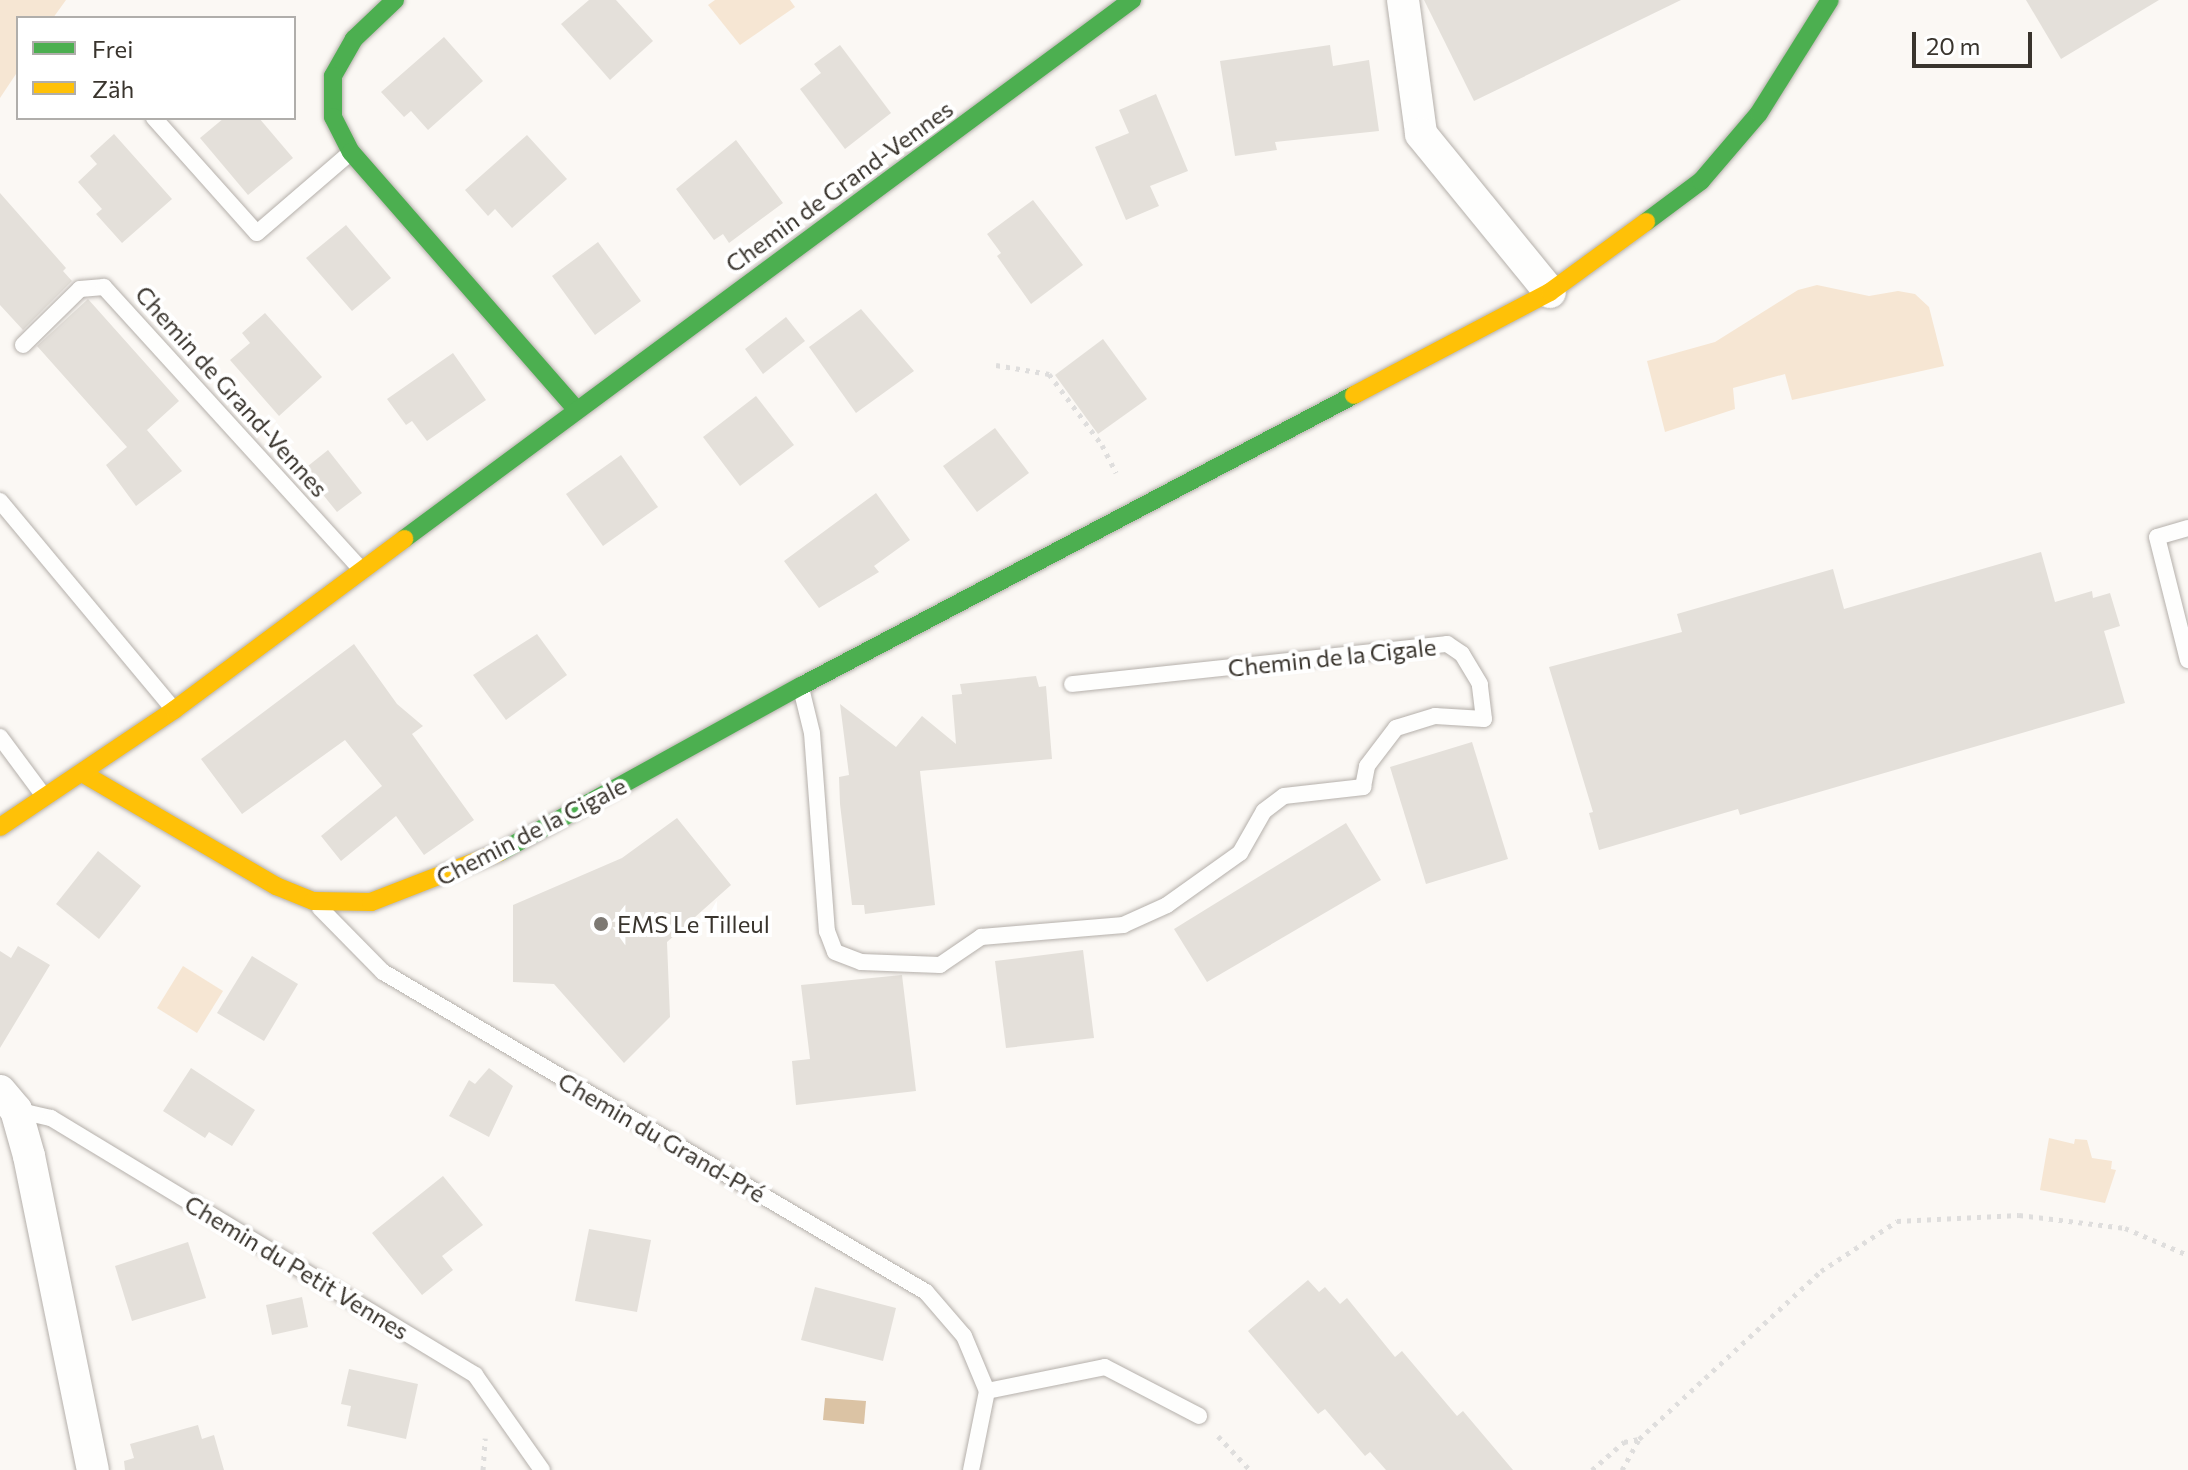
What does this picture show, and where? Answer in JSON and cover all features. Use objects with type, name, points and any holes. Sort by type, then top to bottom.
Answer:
[{"type":"street","points":[[395,0],[354,39],[333,76],[333,117],[351,152],[576,409]]},
{"type":"street","points":[[1403,0],[1421,134],[1550,292]]},
{"type":"street","name":"Chemin de la Cigale","points":[[82,773],[276,886],[313,901],[371,902],[474,866],[801,686],[1550,292],[1701,181],[1759,113],[1830,0]]},
{"type":"street","name":"Chemin de Grand-Vennes","points":[[0,827],[174,710],[1130,1]]},
{"type":"street","name":"Chemin du Petit Vennes","points":[[8,1100],[93,1470]]},
{"type":"lane","points":[[156,120],[257,233],[351,152]]},
{"type":"lane","name":"Chemin de Grand-Vennes","points":[[23,345],[80,289],[104,287],[361,569]]},
{"type":"lane","points":[[0,501],[174,710]]},
{"type":"lane","points":[[2188,528],[2157,537],[2188,660]]},
{"type":"lane","name":"Chemin de la Cigale","points":[[801,686],[812,733],[827,931],[835,952],[861,962],[940,965],[981,937],[1123,925],[1167,905],[1240,853],[1264,811],[1284,796],[1363,787],[1367,766],[1396,728],[1435,716],[1484,719],[1480,684],[1462,654],[1447,644],[1072,684]]},
{"type":"lane","points":[[0,737],[44,796]]},
{"type":"lane","name":"Chemin du Grand-Pré","points":[[313,901],[383,972],[926,1292],[964,1336],[987,1391]]},
{"type":"lane","name":"Chemin du Petit Vennes","points":[[8,1100],[51,1118],[475,1375],[542,1470]]},
{"type":"lane","points":[[971,1470],[987,1391],[1105,1367],[1199,1416]]},
{"type":"path","points":[[996,365],[1049,374],[1102,445],[1121,485]]},
{"type":"path","points":[[1622,1470],[1639,1439],[1821,1271],[1897,1221],[2019,1215],[2065,1220],[2125,1228],[2188,1255]]},
{"type":"path","points":[[1199,1416],[1250,1470]]},
{"type":"path","points":[[1592,1470],[1624,1442],[1639,1439]]},
{"type":"shaded area","points":[[0,0],[66,0],[54,16],[16,16],[16,74],[0,98]]},
{"type":"shaded area","points":[[715,0],[790,0],[795,7],[740,45],[708,5]]},
{"type":"shaded area","points":[[1817,285],[1869,296],[1898,291],[1915,294],[1929,307],[1944,366],[1792,400],[1785,374],[1733,388],[1735,409],[1665,432],[1647,361],[1715,342],[1798,290]]},
{"type":"shaded area","points":[[183,966],[223,991],[197,1033],[157,1008]]},
{"type":"shaded area","points":[[2049,1138],[2074,1144],[2075,1139],[2087,1140],[2092,1158],[2112,1161],[2111,1169],[2116,1170],[2105,1203],[2040,1190]]},
{"type":"shaded area","points":[[825,1398],[866,1401],[864,1424],[823,1420]]},
{"type":"building","points":[[589,0],[616,0],[653,41],[610,80],[561,24]]},
{"type":"building","points":[[1424,0],[1681,0],[1474,101]]},
{"type":"building","points":[[2026,0],[2159,0],[2061,59]]},
{"type":"building","points":[[444,37],[483,81],[428,130],[411,111],[404,117],[381,92]]},
{"type":"building","points":[[840,45],[891,113],[845,149],[800,89],[821,73],[814,64]]},
{"type":"building","points":[[1330,45],[1333,66],[1369,60],[1379,131],[1275,142],[1277,150],[1235,156],[1220,61]]},
{"type":"building","points":[[1156,94],[1188,171],[1150,186],[1159,206],[1126,220],[1095,147],[1129,133],[1119,110]]},
{"type":"building","points":[[222,120],[261,120],[293,158],[248,195],[200,138]]},
{"type":"building","points":[[114,134],[172,199],[122,243],[96,214],[102,209],[78,182],[97,164],[90,156]]},
{"type":"building","points":[[527,135],[567,179],[512,228],[495,209],[488,216],[465,190]]},
{"type":"building","points":[[736,140],[783,203],[729,243],[723,234],[714,240],[676,189]]},
{"type":"building","points":[[0,193],[66,268],[63,271],[72,281],[23,330],[0,305]]},
{"type":"building","points":[[1033,200],[1083,265],[1031,304],[997,256],[1001,253],[987,234]]},
{"type":"building","points":[[346,225],[391,278],[352,311],[306,258]]},
{"type":"building","points":[[598,242],[641,301],[595,335],[552,276]]},
{"type":"building","points":[[88,299],[179,401],[137,439],[147,430],[182,471],[136,506],[106,465],[127,447],[37,346]]},
{"type":"building","points":[[861,309],[914,371],[856,413],[809,347]]},
{"type":"building","points":[[265,313],[322,377],[279,416],[230,360],[250,343],[242,333]]},
{"type":"building","points":[[786,317],[805,341],[763,374],[745,349]]},
{"type":"building","points":[[1103,339],[1147,399],[1098,434],[1055,375]]},
{"type":"building","points":[[453,353],[486,400],[427,441],[412,421],[406,425],[387,399]]},
{"type":"building","points":[[756,396],[794,445],[740,486],[703,437]]},
{"type":"building","points":[[995,428],[1029,473],[977,512],[943,466]]},
{"type":"building","points":[[328,450],[362,493],[337,512],[303,470]]},
{"type":"building","points":[[621,455],[658,507],[603,546],[566,494]]},
{"type":"building","points":[[876,493],[910,540],[874,566],[879,572],[819,608],[784,561]]},
{"type":"building","points":[[2041,552],[2055,602],[2092,591],[2093,598],[2110,593],[2120,626],[2104,631],[2125,703],[1740,815],[1738,809],[1599,850],[1589,813],[1593,812],[1549,667],[1682,632],[1677,614],[1833,569],[1844,609]]},
{"type":"building","points":[[537,634],[567,675],[506,720],[473,675]]},
{"type":"building","points":[[354,644],[397,704],[423,726],[412,734],[474,820],[424,855],[396,816],[341,861],[321,836],[382,786],[345,740],[242,814],[201,759]]},
{"type":"building","points":[[1036,676],[1039,687],[1046,686],[1052,759],[920,771],[935,905],[865,914],[864,905],[852,905],[840,804],[839,777],[849,775],[840,704],[896,747],[922,716],[956,744],[952,695],[962,694],[960,684]]},
{"type":"building","points":[[1472,742],[1508,859],[1426,884],[1390,767]]},
{"type":"building","name":"EMS Le Tilleul","points":[[677,818],[731,885],[667,942],[670,1017],[624,1063],[554,984],[513,982],[513,905],[622,858]]},
{"type":"building","points":[[1346,823],[1381,880],[1207,982],[1174,929]]},
{"type":"building","points":[[98,851],[141,886],[99,939],[56,904]]},
{"type":"building","points":[[18,946],[50,965],[0,1048],[0,951],[11,958]]},
{"type":"building","points":[[1083,950],[1094,1038],[1006,1048],[995,961]]},
{"type":"building","points":[[252,956],[298,984],[264,1041],[217,1013]]},
{"type":"building","points":[[902,975],[916,1091],[796,1105],[792,1061],[810,1059],[801,985]]},
{"type":"building","points":[[191,1068],[255,1110],[232,1146],[209,1132],[205,1138],[163,1111]]},
{"type":"building","points":[[489,1068],[513,1086],[489,1137],[449,1116],[469,1080],[475,1084]]},
{"type":"building","points":[[443,1176],[483,1225],[442,1256],[453,1270],[422,1295],[372,1233]]},
{"type":"building","points":[[589,1229],[651,1240],[637,1312],[575,1301]]},
{"type":"building","points":[[188,1242],[206,1298],[132,1321],[115,1266]]},
{"type":"building","points":[[1308,1280],[1319,1292],[1325,1287],[1340,1304],[1347,1298],[1395,1357],[1402,1351],[1457,1416],[1463,1411],[1513,1470],[1386,1470],[1370,1452],[1365,1456],[1325,1409],[1318,1414],[1248,1331]]},
{"type":"building","points":[[815,1287],[896,1308],[883,1361],[801,1340]]},
{"type":"building","points":[[302,1297],[308,1327],[272,1335],[266,1305]]},
{"type":"building","points":[[349,1369],[418,1384],[406,1439],[347,1426],[351,1406],[341,1404]]},
{"type":"building","points":[[198,1425],[202,1439],[214,1435],[224,1470],[125,1470],[124,1461],[134,1458],[130,1444]]},
{"type":"traffic: fast","points":[[395,0],[354,39],[333,76],[333,117],[351,152],[576,409]]},
{"type":"traffic: fast","points":[[404,539],[1132,0]]},
{"type":"traffic: fast","points":[[1646,222],[1701,181],[1759,113],[1830,0]]},
{"type":"traffic: fast","points":[[500,852],[801,686],[1354,395]]},
{"type":"traffic: slow","points":[[1354,395],[1550,292],[1646,222]]},
{"type":"traffic: slow","points":[[0,827],[174,710],[404,539]]},
{"type":"traffic: slow","points":[[82,773],[276,886],[313,901],[371,902],[500,852]]},
{"type":"place","name":"EMS Le Tilleul","points":[[601,924]]}]
